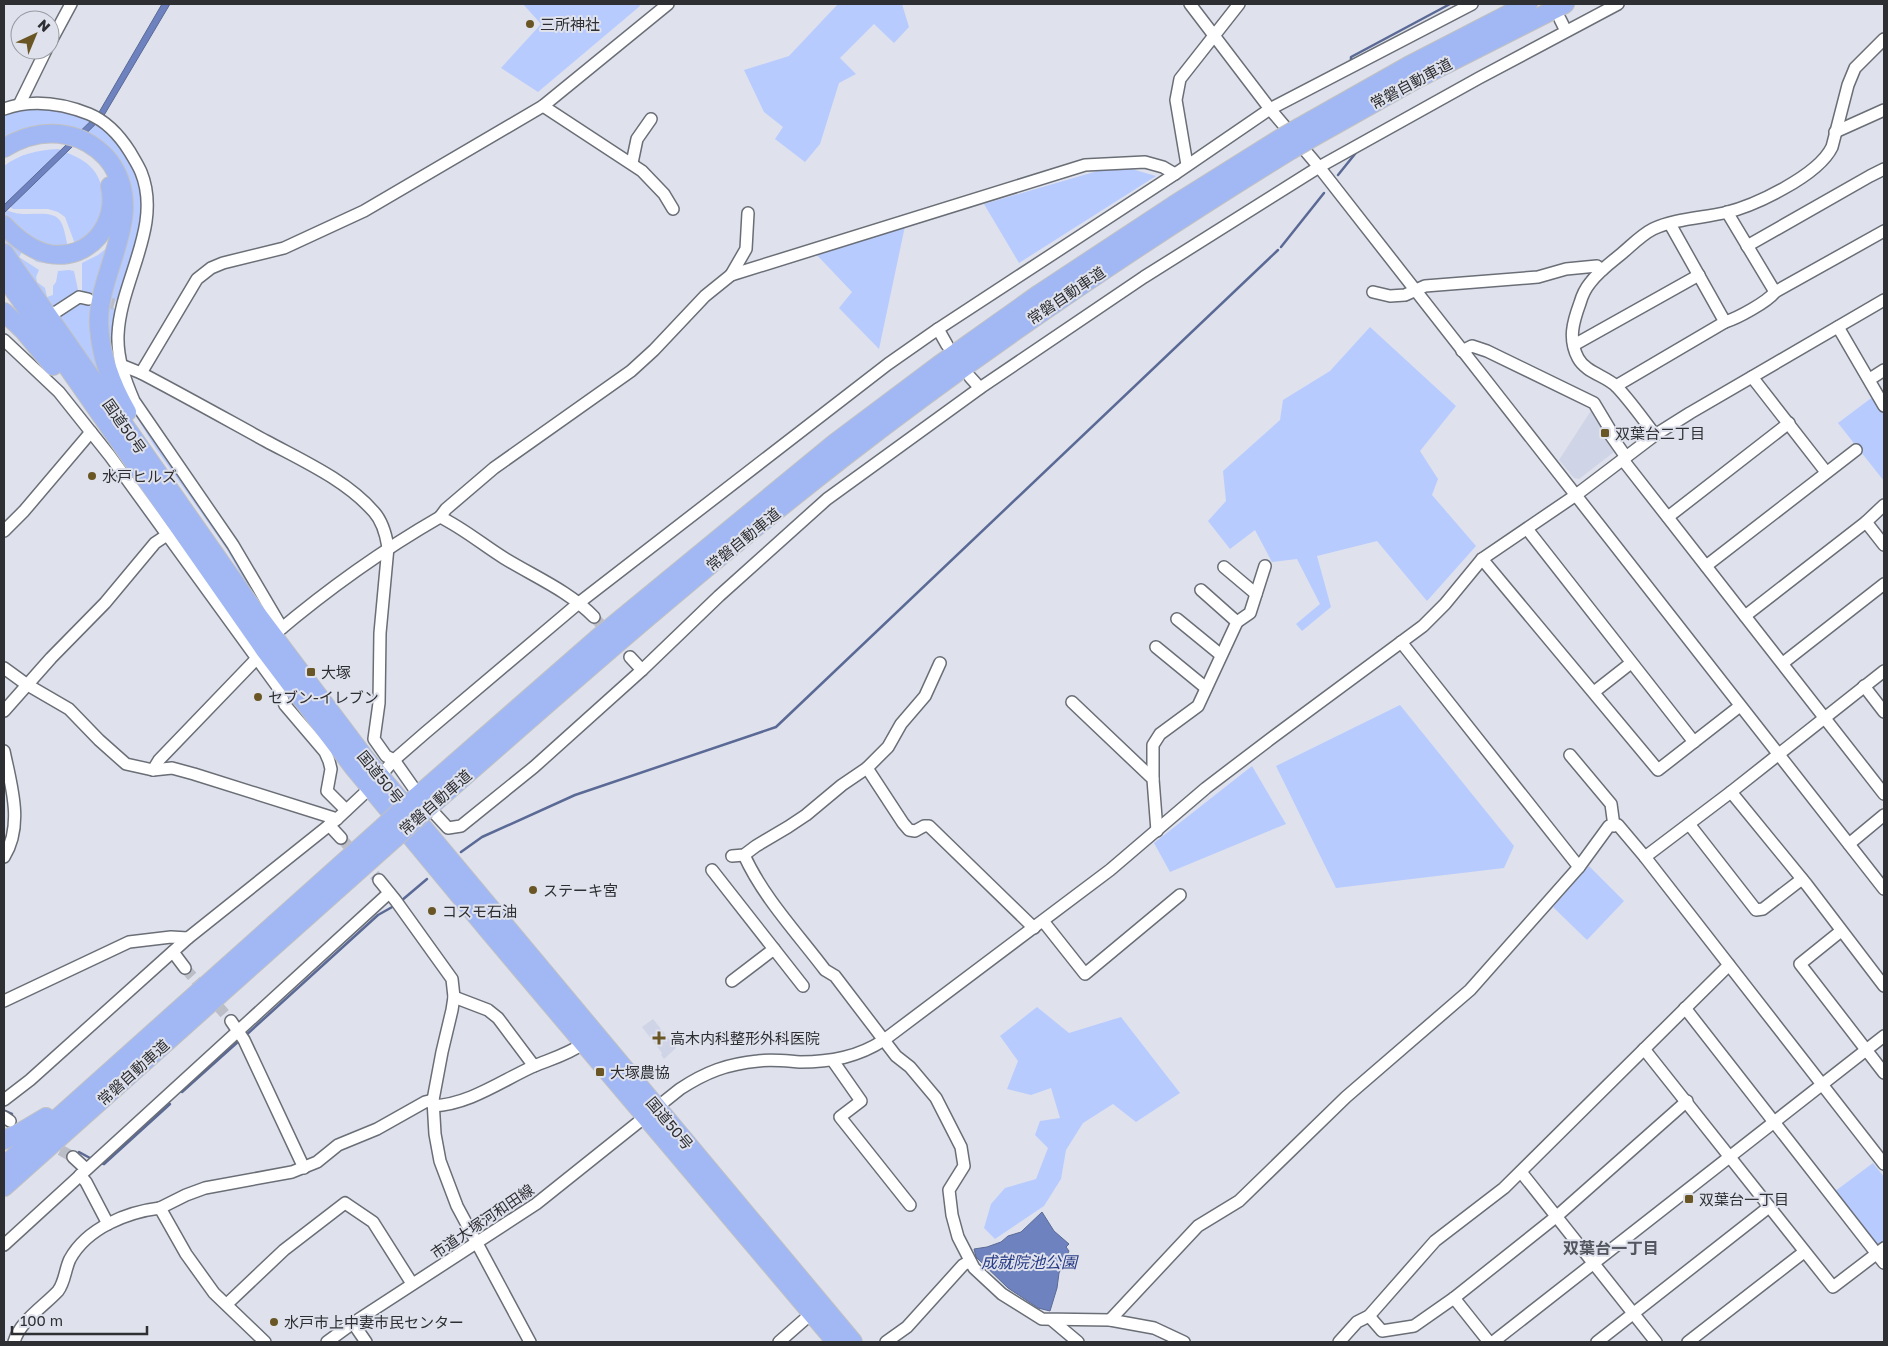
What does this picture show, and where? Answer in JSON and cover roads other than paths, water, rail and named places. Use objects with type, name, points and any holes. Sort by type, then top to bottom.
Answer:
[{"type":"highway","name":"常磐自動車道","points":[[4,1187],[94,1108],[422,803],[844,457],[1049,306],[1182,217],[1286,144],[1408,66],[1528,4]]},
{"type":"highway","name":"常磐自動車道","points":[[1305,133],[1563,11]]},
{"type":"highway","points":[[4,148],[33,136],[56,133],[85,141],[110,162],[115,170],[122,189],[124,210],[120,239],[102,298],[99,325],[102,352],[109,376],[126,411],[195,514],[214,554]]},
{"type":"highway","points":[[4,159],[21,150],[39,145],[56,144],[74,148],[90,158],[103,170],[110,185],[112,201],[108,223],[100,236],[87,247],[68,254],[51,254],[35,249],[18,238],[4,225]]},
{"type":"highway","name":"国道50号","points":[[4,253],[214,554],[269,643]]},
{"type":"highway","name":"国道50号","points":[[4,276],[130,457],[173,531],[321,701],[375,782],[584,1043],[651,1112],[853,1342]]},
{"type":"highway","points":[[4,312],[37,345],[130,457]]},
{"type":"highway","name":"国道50号","points":[[375,782],[651,1112],[836,1342]]},
{"type":"highway","name":"常磐自動車道","points":[[4,1166],[238,957],[389,833]]},
{"type":"highway","points":[[4,1140],[33,1126],[55,1110],[238,957]]},
{"type":"highway","points":[[4,1197],[94,1108]]},
{"type":"street","points":[[60,24],[71,4]]},
{"type":"street","points":[[141,373],[197,279],[211,268],[223,263],[284,248],[364,212],[543,106],[668,4]]},
{"type":"street","points":[[1187,165],[1176,100],[1180,79],[1239,4]]},
{"type":"street","points":[[4,1100],[30,1080],[188,938],[333,822],[375,782],[394,760],[580,602],[888,364],[1270,109],[1472,4]]},
{"type":"street","points":[[121,365],[141,373],[317,468],[341,484],[374,512],[381,522],[387,537],[388,548],[380,632],[379,703],[374,739],[386,756],[394,760],[422,803],[448,828],[460,826],[534,767],[827,499],[980,388],[1144,277],[1319,167],[1618,4]]},
{"type":"street","points":[[1194,5],[1214,35],[1270,109],[1319,167],[1884,889]]},
{"type":"street","points":[[1563,11],[1566,31]]},
{"type":"street","points":[[1655,435],[1616,386],[1589,369],[1579,359],[1572,336],[1573,322],[1585,290],[1602,270],[1653,229],[1727,212],[1762,199],[1801,179],[1816,168],[1828,156],[1848,85],[1855,68],[1884,39]]},
{"type":"street","points":[[20,103],[41,60]]},
{"type":"street","points":[[4,109],[20,103],[40,102],[77,109],[97,118],[118,135],[141,171],[146,189],[146,226],[118,304],[118,337],[124,380],[134,401],[233,545],[269,643],[277,686],[285,705],[325,752],[331,769],[327,791],[346,810]]},
{"type":"street","points":[[543,106],[632,163],[656,184],[673,209]]},
{"type":"street","points":[[1835,132],[1884,110]]},
{"type":"street","points":[[632,163],[637,139],[651,118]]},
{"type":"street","points":[[153,770],[159,760],[191,729],[269,643],[348,575],[388,548],[440,517],[446,509],[494,468],[631,371],[654,350],[705,296],[731,276],[1084,165],[1145,162],[1163,167],[1175,174]]},
{"type":"street","points":[[1748,246],[1884,169]]},
{"type":"street","points":[[1727,212],[1775,292]]},
{"type":"street","points":[[731,276],[746,249],[748,213]]},
{"type":"street","points":[[1670,224],[1725,322]]},
{"type":"street","points":[[1616,386],[1725,322],[1752,309],[1775,292],[1884,231]]},
{"type":"street","points":[[1372,292],[1390,296],[1404,295],[1425,286],[1538,277],[1566,269],[1597,266],[1602,270]]},
{"type":"street","points":[[1574,346],[1699,275]]},
{"type":"street","points":[[56,312],[79,298],[88,299]]},
{"type":"street","name":"市道大塚河和田線","points":[[327,1342],[353,1323],[477,1244],[556,1189],[680,1088],[703,1074],[731,1065],[760,1060],[833,1060],[854,1056],[884,1040],[1038,924],[1157,831],[1206,788],[1423,626],[1445,604],[1482,560],[1576,495],[1655,435],[1884,300]]},
{"type":"street","points":[[1838,327],[1884,406]]},
{"type":"street","points":[[938,329],[947,345]]},
{"type":"street","points":[[4,711],[26,684],[105,602],[155,543],[173,531],[127,478],[59,392],[6,342],[20,336]]},
{"type":"street","points":[[1462,351],[1472,346],[1487,351],[1594,404],[1624,458],[1742,613],[1884,794]]},
{"type":"street","points":[[1870,379],[1884,370]]},
{"type":"street","points":[[970,376],[980,388]]},
{"type":"street","points":[[1752,377],[1826,472]]},
{"type":"street","points":[[1668,517],[1789,423]]},
{"type":"street","points":[[4,531],[24,511],[90,432]]},
{"type":"street","points":[[1706,566],[1856,450]]},
{"type":"street","points":[[1745,616],[1866,522],[1884,505]]},
{"type":"street","points":[[440,517],[504,558],[580,602],[594,617]]},
{"type":"street","points":[[1866,522],[1884,545]]},
{"type":"street","points":[[1527,529],[1694,742]]},
{"type":"street","points":[[1482,560],[1658,770],[1740,706]]},
{"type":"street","points":[[1157,831],[1153,779],[1153,745],[1160,734],[1198,706],[1237,622],[1250,613],[1265,566]]},
{"type":"street","points":[[1224,567],[1256,594]]},
{"type":"street","points":[[1783,663],[1884,584]]},
{"type":"street","points":[[1201,590],[1237,622]]},
{"type":"street","points":[[1177,619],[1221,655]]},
{"type":"street","points":[[1401,642],[1579,867]]},
{"type":"street","points":[[1156,647],[1206,688]]},
{"type":"street","points":[[630,657],[642,670]]},
{"type":"street","points":[[1594,692],[1631,662]]},
{"type":"street","points":[[940,663],[926,696],[901,724],[888,747],[867,768],[842,785],[806,815],[738,856],[750,869],[825,970],[835,976],[896,1056],[910,1067],[936,1098],[960,1147],[964,1166],[949,1190],[952,1215],[958,1237],[974,1268],[1002,1294],[1042,1319],[1053,1321],[1070,1318],[1110,1320],[1154,1328],[1184,1342]]},
{"type":"street","points":[[4,668],[26,684],[69,709],[126,764],[153,770],[172,768],[194,774],[333,822],[341,838]]},
{"type":"street","points":[[1645,857],[1690,824],[1884,671]]},
{"type":"street","points":[[1864,686],[1884,712]]},
{"type":"street","points":[[1072,702],[1153,779]]},
{"type":"street","points":[[4,751],[13,786],[14,824],[10,848],[4,857]]},
{"type":"street","points":[[1570,755],[1611,804],[1614,826]]},
{"type":"street","points":[[867,768],[903,823],[910,830],[915,831],[924,826],[929,826],[1038,924],[1085,974],[1180,895]]},
{"type":"street","points":[[1731,792],[1802,879],[1884,986]]},
{"type":"street","points":[[1849,844],[1884,815]]},
{"type":"street","points":[[1690,824],[1756,910],[1763,909],[1802,879]]},
{"type":"street","points":[[1110,1320],[1198,1226],[1238,1201],[1346,1097],[1470,990],[1579,867],[1609,826],[1618,826],[1645,857],[1884,1164]]},
{"type":"street","points":[[712,870],[803,986]]},
{"type":"street","points":[[379,880],[452,979],[454,997],[433,1103],[435,1134],[440,1161],[457,1206],[530,1342]]},
{"type":"street","points":[[4,1245],[83,1172],[235,1025],[389,893]]},
{"type":"street","points":[[1841,931],[1800,964],[1884,1073]]},
{"type":"street","points":[[4,1001],[129,942],[172,937],[188,938]]},
{"type":"street","points":[[732,981],[774,949]]},
{"type":"street","points":[[173,952],[185,968]]},
{"type":"street","points":[[1339,1342],[1357,1322],[1369,1316],[1435,1241],[1504,1188],[1729,966]]},
{"type":"street","points":[[454,997],[488,1010],[498,1018],[534,1066]]},
{"type":"street","points":[[1686,1008],[1775,1122],[1880,1251],[1884,1263]]},
{"type":"street","points":[[235,1025],[256,1063],[304,1168]]},
{"type":"street","points":[[1454,1298],[1491,1342],[1884,1036]]},
{"type":"street","points":[[14,1342],[18,1330],[59,1289],[70,1259],[89,1237],[108,1224],[134,1213],[160,1208],[205,1188],[292,1172],[304,1168],[317,1162],[338,1145],[377,1129],[425,1102],[456,1103],[471,1098],[534,1066],[573,1051],[584,1043]]},
{"type":"street","points":[[1644,1049],[1833,1287],[1880,1251]]},
{"type":"street","points":[[833,1060],[861,1101],[840,1118],[910,1206]]},
{"type":"street","points":[[1369,1316],[1382,1331],[1414,1326],[1454,1298],[1557,1216],[1687,1101]]},
{"type":"street","points":[[73,1157],[83,1172],[86,1182],[108,1224]]},
{"type":"street","points":[[1521,1172],[1656,1342]]},
{"type":"street","points":[[227,1304],[284,1250],[345,1203],[374,1222],[411,1282]]},
{"type":"street","points":[[1597,1342],[1769,1207]]},
{"type":"street","points":[[160,1208],[192,1262],[214,1293],[266,1342]]},
{"type":"street","points":[[1688,1342],[1804,1252]]},
{"type":"street","points":[[886,1342],[907,1327],[963,1265],[970,1261]]},
{"type":"street","points":[[779,1342],[812,1313]]},
{"type":"street","points":[[1053,1321],[1078,1342]]},
{"type":"street","points":[[353,1323],[366,1342]]},
{"type":"water","points":[[162,4],[170,4],[103,117],[4,213],[4,205],[98,114]]},
{"type":"water","name":"成就院池公園","points":[[1042,1212],[1054,1231],[1069,1244],[1066,1247],[1069,1251],[1059,1273],[1057,1288],[1050,1311],[1038,1308],[1008,1288],[976,1257],[974,1249],[1001,1242],[1008,1236],[1021,1232]]},
{"type":"waterway","points":[[1351,62],[1351,57],[1450,4]]},
{"type":"waterway","points":[[1338,175],[1359,149]]},
{"type":"waterway","points":[[1281,247],[1324,193]]},
{"type":"waterway","points":[[461,852],[482,837],[575,795],[776,727],[1278,250]]},
{"type":"waterway","points":[[401,901],[427,879]]},
{"type":"waterway","points":[[245,1036],[378,915],[394,906]]},
{"type":"waterway","points":[[182,1092],[240,1040]]},
{"type":"waterway","points":[[101,1163],[104,1164],[170,1104]]},
{"type":"waterway","points":[[5,1111],[12,1114]]},
{"type":"waterway","points":[[79,1152],[90,1158]]},
{"type":"tunnel","points":[[95,300],[114,304]]},
{"type":"tunnel","points":[[594,617],[630,657]]},
{"type":"tunnel","points":[[341,838],[379,880]]},
{"type":"tunnel","points":[[185,968],[231,1021]]},
{"type":"tunnel","points":[[46,1142],[73,1157]]},
{"type":"place","name":"三所神社","points":[[530,24]]},
{"type":"place","name":"双葉台二丁目","points":[[1605,433]]},
{"type":"place","name":"水戸ヒルズ","points":[[92,476]]},
{"type":"place","name":"大塚","points":[[311,672]]},
{"type":"place","name":"セブン-イレブン","points":[[258,697]]},
{"type":"place","name":"ステーキ宮","points":[[533,890]]},
{"type":"place","name":"コスモ石油","points":[[432,911]]},
{"type":"place","name":"高木内科整形外科医院","points":[[659,1038]]},
{"type":"place","name":"大塚農協","points":[[600,1072]]},
{"type":"place","name":"双葉台一丁目","points":[[1689,1199]]},
{"type":"place","name":"水戸市上中妻市民センター","points":[[274,1322]]},
{"type":"district","name":"双葉台一丁目","points":[[1611,1248]]}]
